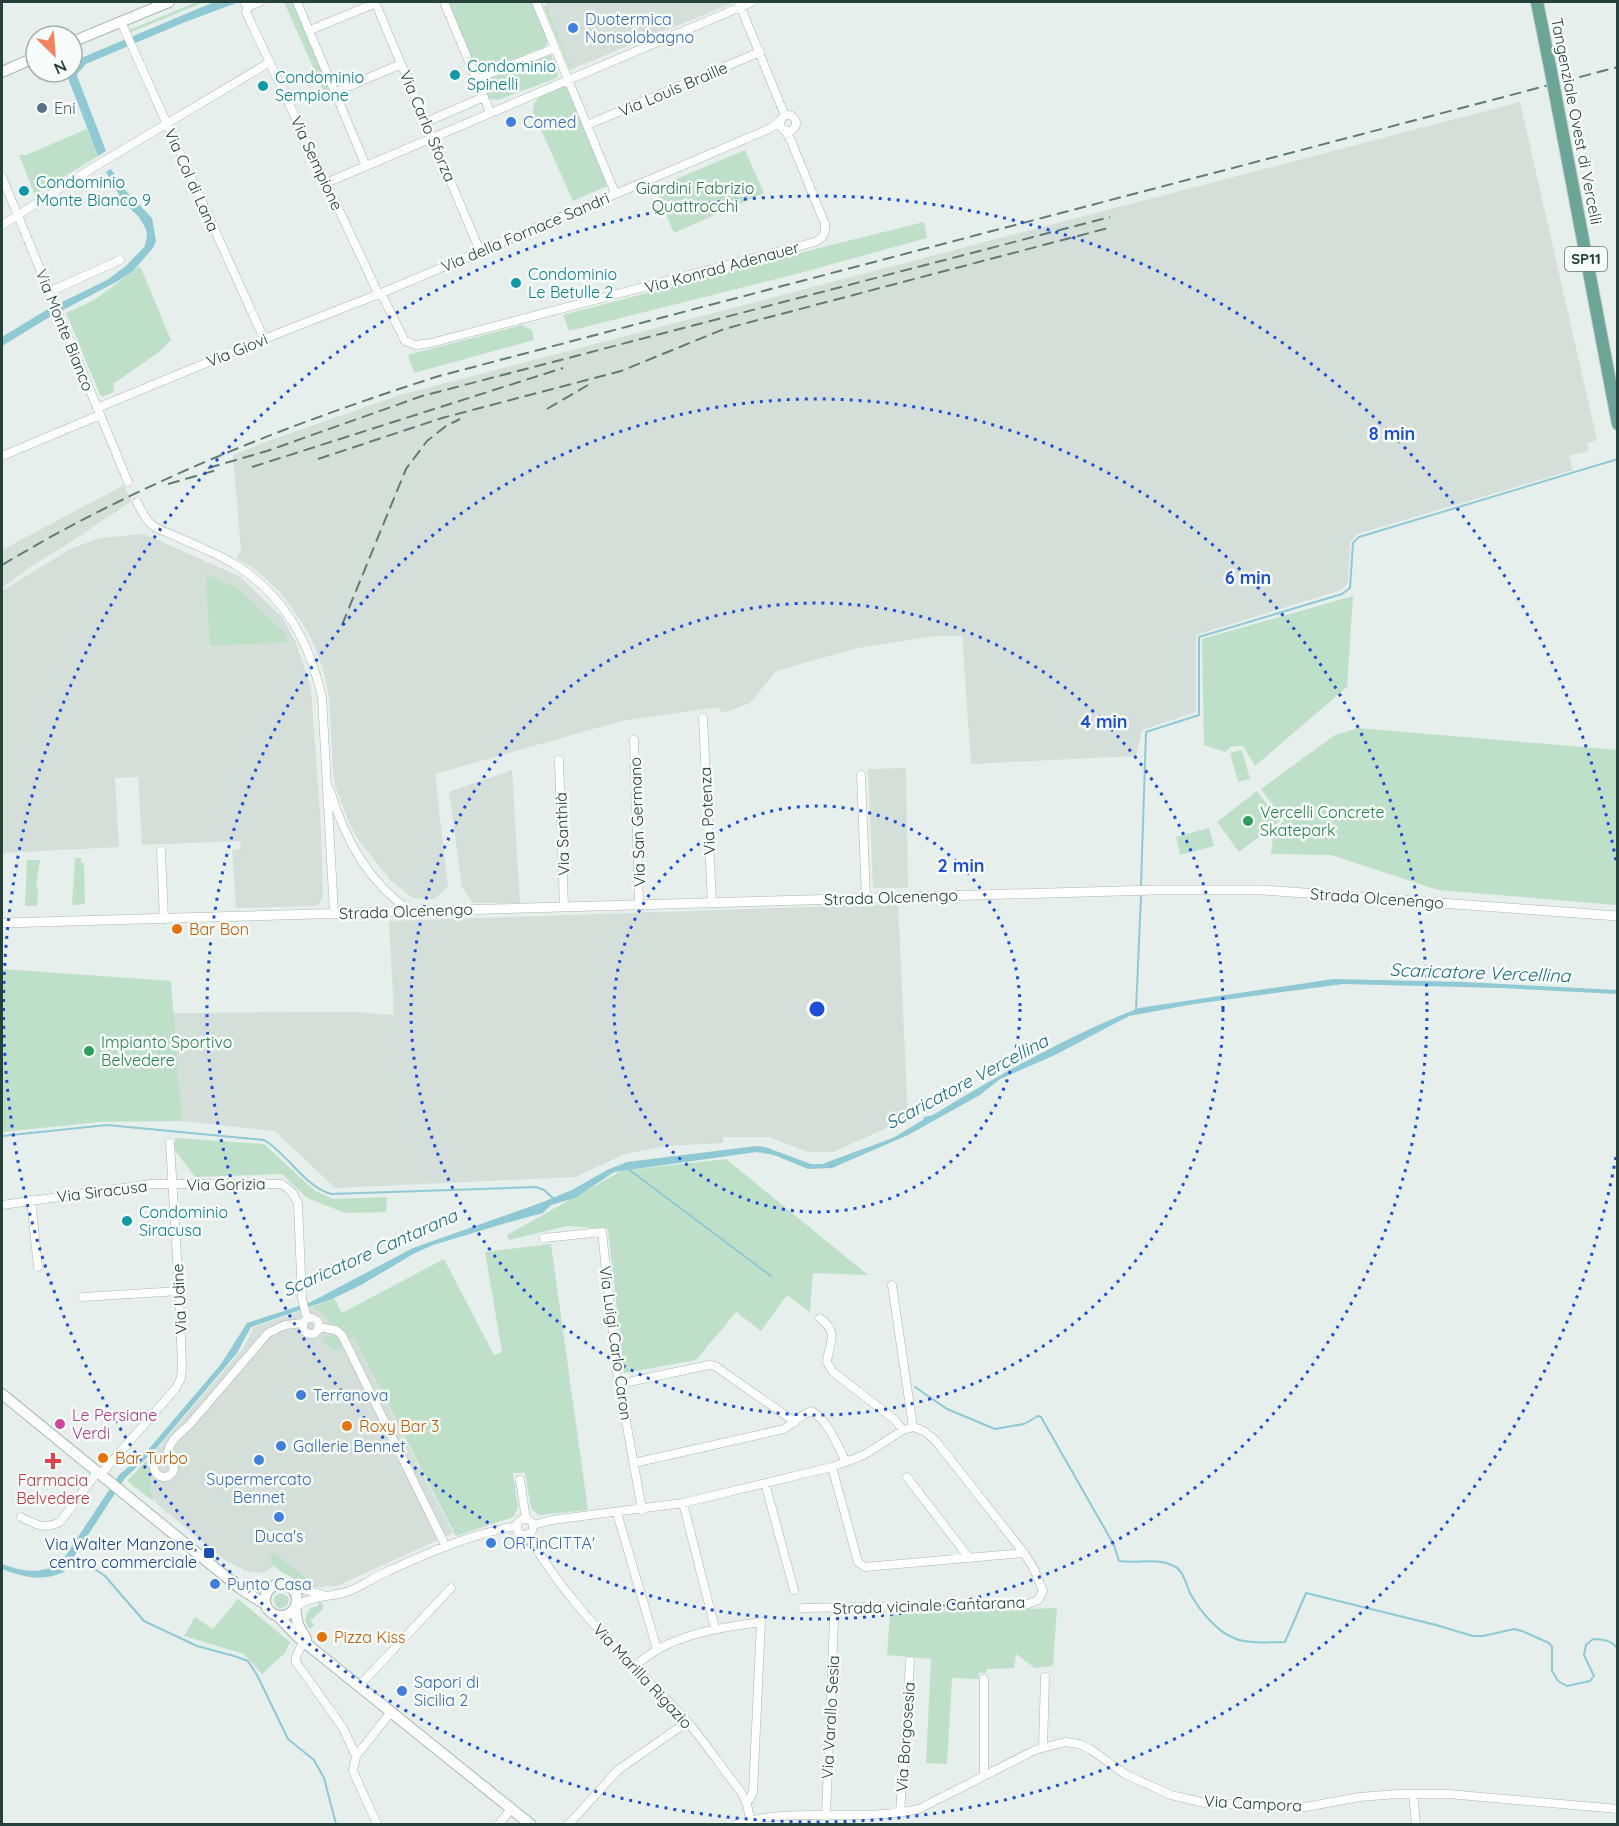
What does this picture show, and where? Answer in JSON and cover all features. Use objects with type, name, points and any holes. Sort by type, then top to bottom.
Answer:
[{"type":"main road","points":[[84,37],[169,2]]},
{"type":"main road","name":"Tangenziale Ovest di Vercelli","points":[[1537,2],[1617,424]]},
{"type":"main road","points":[[2,72],[24,62]]},
{"type":"main road","points":[[2,1394],[241,1589],[266,1604]]},
{"type":"main road","points":[[230,1578],[250,1587],[270,1588],[280,1584],[290,1586],[297,1594],[298,1625],[306,1642]]},
{"type":"main road","points":[[270,1588],[266,1594],[266,1604],[270,1612],[278,1616],[359,1686],[530,1824]]},
{"type":"main road","points":[[278,1616],[286,1616],[296,1607]]},
{"type":"street","points":[[246,4],[260,2]]},
{"type":"street","points":[[297,2],[366,166]]},
{"type":"street","points":[[310,30],[376,2]]},
{"type":"street","name":"Via Carlo Sforza","points":[[376,2],[480,251]]},
{"type":"street","points":[[444,2],[490,112]]},
{"type":"street","points":[[537,2],[615,193]]},
{"type":"street","points":[[326,183],[740,4],[752,2]]},
{"type":"street","name":"Via Sempione","points":[[246,4],[246,12],[326,183],[405,341]]},
{"type":"street","points":[[740,4],[783,118]]},
{"type":"street","name":"Via Col di Lana","points":[[121,22],[264,339]]},
{"type":"street","points":[[476,79],[555,48]]},
{"type":"street","name":"Via Louis Braille","points":[[587,125],[760,52]]},
{"type":"street","points":[[2,225],[166,123],[270,62]]},
{"type":"street","points":[[336,92],[401,64]]},
{"type":"street","points":[[426,122],[484,97]]},
{"type":"street","points":[[790,115],[794,118],[795,126],[792,143],[780,124],[783,118],[790,115]]},
{"type":"street","name":"Via della Fornace Sandri","points":[[379,293],[769,129],[783,118]]},
{"type":"street","points":[[784,130],[790,131],[795,126]]},
{"type":"street","name":"Via della Fornace Sandri","points":[[769,129],[784,130]]},
{"type":"street","name":"Via Konrad Adenauer","points":[[405,341],[416,345],[431,343],[823,238],[826,231],[825,224],[792,143]]},
{"type":"street","name":"Via Monte Bianco","points":[[2,177],[128,482]]},
{"type":"street","points":[[49,292],[120,260]]},
{"type":"street","name":"Via Giovi","points":[[2,456],[98,411],[264,339],[379,293]]},
{"type":"street","points":[[137,502],[152,525],[235,565],[273,596],[293,622],[305,643],[316,671],[322,697],[334,913]]},
{"type":"street","name":"Via Potenza","points":[[703,718],[712,903]]},
{"type":"street","name":"Via San Germano","points":[[634,740],[639,904]]},
{"type":"street","name":"Via Santhià","points":[[559,760],[564,907]]},
{"type":"street","points":[[326,775],[352,845],[368,873],[393,899],[410,911]]},
{"type":"street","points":[[861,775],[866,898]]},
{"type":"street","points":[[161,851],[164,919]]},
{"type":"street","name":"Strada Olcenengo","points":[[2,923],[1153,890],[1263,890],[1617,916]]},
{"type":"street","name":"Via Udine","points":[[100,1473],[176,1388],[181,1378],[179,1291],[170,1143]]},
{"type":"street","name":"Via Gorizia","points":[[173,1185],[276,1183],[288,1187],[296,1196],[299,1209],[302,1299],[305,1320]]},
{"type":"street","name":"Via Siracusa","points":[[2,1205],[152,1184],[173,1185]]},
{"type":"street","points":[[31,1200],[38,1267]]},
{"type":"street","name":"Via Luigi Carlo Caron","points":[[544,1238],[602,1232],[619,1384],[642,1510]]},
{"type":"street","points":[[533,1525],[552,1520],[683,1503],[832,1467],[875,1449],[903,1430],[914,1427],[892,1285]]},
{"type":"street","points":[[83,1297],[179,1291]]},
{"type":"street","points":[[167,1456],[176,1436],[190,1424],[268,1333],[285,1325],[305,1320],[315,1318],[318,1327],[315,1332],[308,1333],[303,1328],[305,1320]]},
{"type":"street","points":[[820,1318],[829,1325],[833,1333],[827,1362],[833,1372],[894,1419],[903,1430]]},
{"type":"street","points":[[318,1327],[336,1330],[342,1335],[446,1547]]},
{"type":"street","points":[[619,1384],[709,1365],[715,1366],[795,1422]]},
{"type":"street","points":[[634,1463],[784,1429],[795,1422],[801,1414],[812,1411],[820,1416],[846,1462]]},
{"type":"street","name":"Strada vicinale Cantarana","points":[[803,1608],[1028,1604],[1038,1600],[1043,1591],[1024,1553],[935,1440],[924,1431],[914,1427]]},
{"type":"street","points":[[832,1467],[858,1562],[865,1568],[1024,1553]]},
{"type":"street","points":[[21,1517],[40,1526],[51,1527],[60,1522],[100,1473]]},
{"type":"street","points":[[907,1477],[969,1558]]},
{"type":"street","points":[[519,1480],[526,1519]]},
{"type":"street","points":[[765,1483],[794,1590]]},
{"type":"street","points":[[683,1503],[715,1628]]},
{"type":"street","points":[[617,1513],[657,1649]]},
{"type":"street","points":[[296,1607],[311,1597],[342,1594],[353,1590],[383,1573],[481,1533],[517,1526],[521,1520],[526,1519],[533,1525]]},
{"type":"street","points":[[517,1526],[521,1533],[528,1534],[533,1525]]},
{"type":"street","name":"Via Marilla Rigazio","points":[[528,1534],[562,1585],[687,1722],[741,1792],[751,1822]]},
{"type":"street","points":[[290,1586],[325,1596]]},
{"type":"street","points":[[359,1686],[451,1588]]},
{"type":"street","name":"Via Varallo Sesia","points":[[826,1816],[834,1618]]},
{"type":"street","points":[[634,1666],[657,1649],[681,1639],[715,1628],[761,1622],[753,1792],[746,1803]]},
{"type":"street","points":[[306,1642],[296,1657],[296,1662],[331,1711],[356,1756]]},
{"type":"street","name":"Via Borgosesia","points":[[900,1813],[910,1661]]},
{"type":"street","points":[[1043,1747],[1045,1677]]},
{"type":"street","points":[[984,1679],[984,1775]]},
{"type":"street","points":[[377,1824],[353,1771],[356,1756],[391,1712]]},
{"type":"street","points":[[569,1824],[618,1770],[687,1722]]},
{"type":"street","name":"Via Campora","points":[[737,1824],[778,1816],[862,1816],[919,1809],[1043,1747],[1065,1743],[1078,1744],[1090,1749],[1125,1774],[1171,1795],[1205,1803],[1305,1806],[1360,1797],[1448,1794],[1617,1809]]},
{"type":"street","points":[[1413,1794],[1416,1824]]},
{"type":"street","points":[[499,1824],[511,1809]]},
{"type":"shaded area","points":[[546,2],[735,2],[572,69]]},
{"type":"shaded area","points":[[1520,102],[1597,440],[1587,443],[1588,451],[1569,456],[1573,470],[1357,534],[1350,543],[1348,583],[1341,590],[1196,635],[1196,712],[1142,730],[1136,756],[971,764],[962,636],[936,636],[857,648],[776,671],[750,703],[729,711],[720,712],[719,707],[621,721],[435,774],[448,887],[434,899],[413,898],[391,881],[360,842],[350,825],[336,788],[329,696],[323,668],[312,640],[279,591],[256,570],[236,558],[241,550],[233,455],[400,395]]},
{"type":"shaded area","points":[[124,485],[132,501],[33,565],[2,588],[2,550]]},
{"type":"shaded area","points":[[144,534],[239,576],[282,617],[296,643],[311,688],[321,828],[323,895],[319,904],[236,908],[232,850],[241,849],[240,841],[142,845],[138,777],[115,778],[119,847],[2,853],[2,591],[70,549],[100,538]]},
{"type":"shaded area","points":[[906,768],[908,888],[873,888],[868,769]]},
{"type":"shaded area","points":[[512,770],[520,903],[473,903],[462,887],[449,792]]},
{"type":"shaded area","points":[[898,904],[908,1117],[833,1152],[808,1152],[769,1137],[723,1137],[723,1143],[666,1146],[625,1154],[575,1177],[335,1188],[275,1131],[182,1121],[173,1013],[356,1012],[394,1015],[389,921]]},
{"type":"shaded area","points":[[312,1307],[324,1315],[330,1324],[342,1330],[348,1340],[354,1338],[453,1533],[337,1586],[314,1587],[274,1566],[264,1573],[253,1572],[225,1560],[157,1504],[151,1492],[148,1465],[149,1458],[244,1347],[254,1327]]},
{"type":"green space","points":[[197,2],[204,2],[129,33],[129,30]]},
{"type":"green space","points":[[284,2],[293,2],[331,92],[325,94]]},
{"type":"green space","points":[[448,2],[531,2],[548,40],[546,46],[481,72],[476,70]]},
{"type":"green space","points":[[546,5],[572,69],[570,70],[544,7]]},
{"type":"green space","points":[[551,55],[558,74],[557,78],[498,100],[489,99],[484,82],[490,77]]},
{"type":"green space","points":[[566,85],[607,186],[573,201],[533,112],[539,97]]},
{"type":"green space","points":[[87,129],[98,156],[35,195],[19,155],[26,155]]},
{"type":"green space","name":"Giardini Fabrizio Quattrocchi","points":[[745,150],[764,193],[674,233],[655,188]]},
{"type":"green space","points":[[924,222],[927,238],[800,273],[569,331],[563,315],[827,246]]},
{"type":"green space","points":[[140,266],[171,340],[159,352],[113,384],[114,392],[101,397],[66,313],[94,300]]},
{"type":"green space","points":[[522,325],[532,330],[534,340],[414,373],[408,355]]},
{"type":"green space","points":[[206,574],[240,590],[285,633],[288,642],[210,646]]},
{"type":"green space","points":[[1353,596],[1347,687],[1255,766],[1243,746],[1232,746],[1225,752],[1204,745],[1202,639]]},
{"type":"green space","points":[[1358,728],[1617,750],[1617,905],[1438,890],[1331,855],[1271,854],[1274,830],[1284,821],[1261,789],[1335,735]]},
{"type":"green space","points":[[1242,750],[1250,779],[1238,782],[1230,753]]},
{"type":"green space","name":"Vercelli Concrete Skatepark","points":[[1257,791],[1280,821],[1239,852],[1217,822]]},
{"type":"green space","points":[[1209,828],[1214,846],[1180,855],[1176,837]]},
{"type":"green space","points":[[75,858],[81,858],[81,863],[84,863],[85,904],[72,905]]},
{"type":"green space","points":[[27,860],[40,860],[36,887],[38,888],[37,906],[25,906]]},
{"type":"green space","name":"Impianto Sportivo Belvedere","points":[[2,969],[171,981],[182,1121],[99,1122],[2,1132]]},
{"type":"green space","points":[[175,1138],[264,1144],[315,1191],[334,1199],[387,1197],[386,1212],[345,1213],[307,1198],[282,1174],[195,1177],[174,1149]]},
{"type":"green space","points":[[726,1159],[868,1275],[813,1273],[810,1312],[787,1295],[761,1331],[736,1312],[696,1360],[624,1373],[608,1229],[567,1226],[509,1240],[507,1235],[621,1171]]},
{"type":"green space","points":[[551,1244],[588,1510],[538,1515],[531,1508],[525,1473],[513,1473],[518,1508],[513,1517],[456,1536],[354,1338],[348,1340],[342,1330],[330,1324],[324,1315],[312,1307],[334,1298],[342,1313],[444,1259],[494,1355],[502,1352],[485,1252]]},
{"type":"green space","points":[[332,1334],[337,1337],[342,1347],[335,1351],[322,1341],[325,1335]]},
{"type":"green space","points":[[149,1458],[151,1492],[153,1501],[127,1481]]},
{"type":"green space","points":[[274,1552],[314,1587],[289,1576],[273,1565],[269,1560]]},
{"type":"green space","points":[[281,1593],[288,1597],[287,1604],[282,1608],[277,1607],[274,1601],[275,1596]]},
{"type":"green space","points":[[238,1599],[290,1642],[285,1653],[262,1674],[244,1654],[184,1636],[195,1617],[213,1629]]},
{"type":"green space","points":[[320,1601],[323,1609],[310,1621],[314,1625],[310,1629],[306,1624],[306,1616],[310,1608],[318,1606]]},
{"type":"green space","points":[[1057,1608],[1053,1666],[1035,1668],[1016,1654],[1014,1668],[987,1669],[986,1673],[979,1673],[979,1679],[952,1678],[947,1764],[926,1763],[931,1659],[887,1655],[890,1613]]},
{"type":"water","points":[[214,2],[239,2],[185,22],[84,66],[84,57]]},
{"type":"water","points":[[70,84],[80,84],[106,151],[98,156]]},
{"type":"water","points":[[111,169],[125,190],[152,218],[156,241],[153,248],[133,271],[118,281],[46,319],[2,346],[2,337],[48,309],[107,280],[126,266],[145,246],[146,229],[139,217],[124,203],[106,172]]},
{"type":"water","points":[[1333,979],[1464,982],[1617,990],[1617,994],[1343,984],[1194,1004],[1129,1016],[1055,1055],[1000,1079],[980,1095],[908,1135],[832,1168],[808,1169],[774,1155],[757,1152],[614,1172],[575,1198],[551,1205],[543,1213],[433,1245],[332,1299],[251,1327],[237,1353],[154,1451],[125,1478],[64,1572],[40,1578],[2,1569],[2,1564],[31,1571],[60,1564],[119,1475],[148,1450],[221,1364],[247,1323],[311,1302],[413,1248],[543,1202],[627,1162],[756,1146],[765,1147],[811,1164],[822,1164],[893,1138],[923,1120],[924,1117],[933,1115],[1034,1057],[1139,1008]]},
{"type":"waterway","points":[[1141,885],[1146,732],[1199,715],[1199,637],[1342,594],[1350,588],[1353,543],[1359,537],[1618,459]]},
{"type":"waterway","name":"Scaricatore Vercellina","points":[[1136,1010],[1141,896]]},
{"type":"waterway","points":[[2,1136],[107,1125],[264,1140],[281,1153],[304,1177],[321,1190],[331,1194],[536,1187],[544,1190],[555,1200]]},
{"type":"waterway","points":[[627,1168],[771,1276]]},
{"type":"waterway","points":[[915,1387],[947,1409],[995,1429],[1024,1424],[1038,1416],[1041,1417],[1114,1545],[1119,1561],[1154,1561],[1167,1563],[1177,1568],[1204,1614],[1224,1633],[1239,1640],[1285,1642],[1306,1593],[1473,1636],[1514,1629],[1522,1631],[1549,1643],[1552,1647],[1552,1671],[1558,1681],[1567,1686],[1590,1681],[1594,1676],[1584,1655],[1586,1645],[1593,1639],[1607,1641],[1618,1649]]},
{"type":"waterway","points":[[67,1564],[90,1566],[105,1576],[144,1621],[197,1646],[248,1661],[288,1739],[314,1760],[324,1778],[336,1824]]},
{"type":"railway","points":[[2,565],[107,507],[215,458],[270,435],[439,376],[1618,67]]},
{"type":"railway","points":[[208,468],[267,451],[422,396],[1110,217]]},
{"type":"railway","points":[[318,459],[442,418],[621,371],[724,329],[1112,227]]},
{"type":"railway","points":[[252,467],[563,368]]},
{"type":"railway","points":[[547,409],[588,385]]},
{"type":"railway","points":[[342,625],[406,469],[427,441],[446,426],[460,419]]},
{"type":"railway","points":[[168,484],[217,470]]},
{"type":"place","name":"Duotermica Nonsolobagno","points":[[573,28]]},
{"type":"place","name":"Condominio Spinelli","points":[[455,75]]},
{"type":"place","name":"Condominio Sempione","points":[[263,86]]},
{"type":"place","name":"Eni","points":[[42,108]]},
{"type":"place","name":"Comed","points":[[511,122]]},
{"type":"place","name":"Condominio Monte Bianco 9","points":[[24,191]]},
{"type":"place","name":"Condominio Le Betulle 2","points":[[516,283]]},
{"type":"place","name":"Vercelli Concrete Skatepark","points":[[1248,821]]},
{"type":"place","name":"Bar Bon","points":[[177,929]]},
{"type":"place","name":"Impianto Sportivo Belvedere","points":[[89,1051]]},
{"type":"place","name":"Condominio Siracusa","points":[[127,1221]]},
{"type":"place","name":"Terranova","points":[[301,1395]]},
{"type":"place","name":"Le Persiane Verdi","points":[[60,1424]]},
{"type":"place","name":"Roxy Bar 3","points":[[347,1426]]},
{"type":"place","name":"Gallerie Bennet","points":[[281,1446]]},
{"type":"place","name":"Bar Turbo","points":[[103,1458]]},
{"type":"place","name":"Supermercato Bennet","points":[[259,1460]]},
{"type":"place","name":"Farmacia Belvedere","points":[[53,1461]]},
{"type":"place","name":"Duca's","points":[[279,1517]]},
{"type":"place","name":"ORTinCITTA'","points":[[491,1543]]},
{"type":"place","name":"Via Walter Manzone, centro commerciale","points":[[209,1553]]},
{"type":"place","name":"Punto Casa","points":[[215,1584]]},
{"type":"place","name":"Pizza Kiss","points":[[322,1637]]},
{"type":"place","name":"Sapori di Sicilia 2","points":[[402,1691]]},
{"type":"water label","name":"Scaricatore Cantarana","points":[[370,1253]]}]
